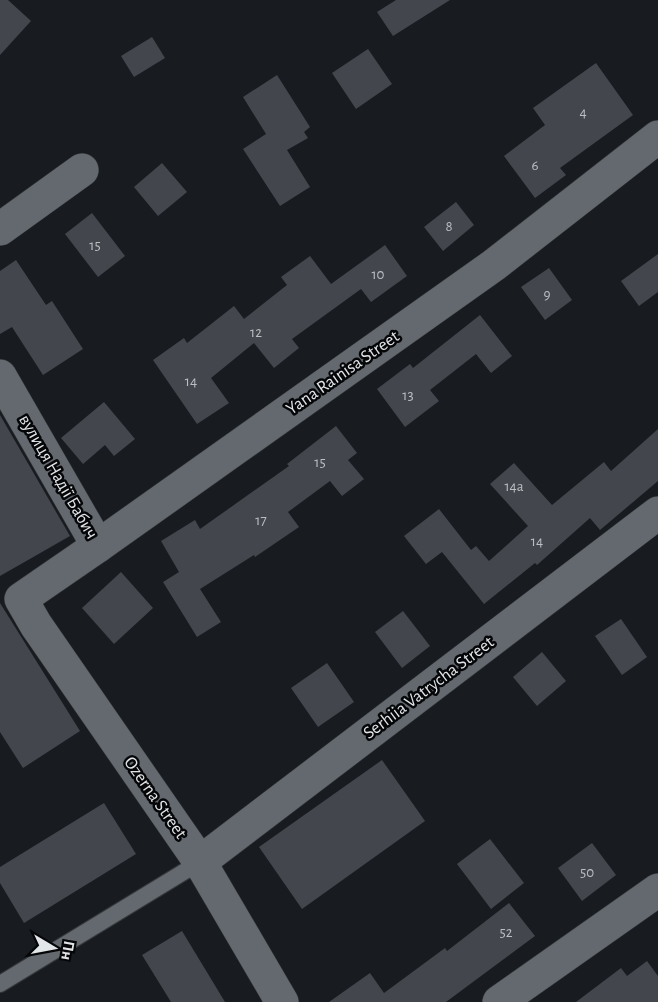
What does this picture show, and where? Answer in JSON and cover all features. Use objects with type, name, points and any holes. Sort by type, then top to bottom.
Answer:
[{"type":"street","name":"Yana Rainisa Street","points":[[21,599],[494,265],[658,137]]},
{"type":"street","points":[[0,229],[82,170]]},
{"type":"street","name":"вулиця Надії Бабич","points":[[0,376],[98,546]]},
{"type":"street","name":"Serhiia Vatrycha Street","points":[[200,862],[658,513]]},
{"type":"street","name":"Ozerna Street","points":[[21,599],[36,625],[200,862],[282,1002]]},
{"type":"street","points":[[499,1002],[658,890]]},
{"type":"lane","points":[[0,984],[200,862]]},
{"type":"building","points":[[0,0],[8,0],[31,21],[0,55]]},
{"type":"building","points":[[396,0],[450,0],[393,36],[377,12]]},
{"type":"building","points":[[152,37],[165,58],[134,77],[121,56]]},
{"type":"building","points":[[368,49],[392,84],[356,109],[332,73]]},
{"type":"building","points":[[596,63],[633,115],[560,168],[566,175],[535,198],[504,156],[545,125],[533,108]]},
{"type":"building","points":[[277,75],[310,127],[304,132],[308,138],[287,150],[310,187],[280,206],[243,149],[266,134],[243,97]]},
{"type":"building","points":[[162,163],[187,192],[158,216],[134,187]]},
{"type":"building","points":[[456,202],[474,225],[443,251],[424,227]]},
{"type":"building","points":[[92,213],[125,256],[98,277],[65,234]]},
{"type":"building","points":[[385,245],[407,276],[371,302],[361,289],[292,339],[299,348],[274,368],[254,343],[211,378],[229,403],[197,424],[153,360],[184,338],[187,343],[234,306],[244,319],[287,285],[281,277],[310,256],[331,284]]},
{"type":"building","points":[[658,254],[658,292],[639,306],[621,281]]},
{"type":"building","points":[[16,260],[46,305],[52,301],[83,349],[43,375],[12,327],[0,334],[0,271]]},
{"type":"building","points":[[549,268],[572,300],[545,320],[521,287]]},
{"type":"building","points":[[480,315],[512,356],[491,373],[476,354],[430,390],[439,401],[405,427],[377,389],[410,364],[413,368]]},
{"type":"building","points":[[104,402],[135,439],[114,456],[105,445],[83,464],[61,438]]},
{"type":"building","points":[[0,415],[70,536],[0,576]]},
{"type":"building","points":[[336,426],[357,453],[348,460],[364,479],[342,496],[330,481],[288,512],[299,527],[255,557],[254,555],[200,589],[221,622],[197,637],[163,582],[179,572],[161,541],[195,520],[200,529],[289,466],[287,464]]},
{"type":"building","points":[[658,429],[658,481],[600,530],[590,518],[537,565],[535,563],[484,604],[442,552],[426,564],[404,536],[439,509],[471,550],[476,546],[489,561],[528,526],[490,484],[514,463],[552,505],[604,462],[611,471]]},
{"type":"building","points":[[121,572],[153,608],[114,644],[82,608]]},
{"type":"building","points":[[0,603],[80,731],[23,768],[0,732]]},
{"type":"building","points":[[403,611],[430,646],[402,668],[375,632]]},
{"type":"building","points":[[621,619],[647,657],[622,675],[595,636]]},
{"type":"building","points":[[542,652],[566,681],[537,706],[513,677]]},
{"type":"building","points":[[327,663],[354,702],[318,727],[291,688]]},
{"type":"building","points":[[382,760],[425,821],[302,909],[259,847]]},
{"type":"building","points":[[104,803],[136,854],[24,923],[0,883],[0,867]]},
{"type":"building","points":[[490,839],[524,883],[491,909],[457,864]]},
{"type":"building","points":[[592,843],[616,875],[582,901],[558,868]]},
{"type":"building","points":[[509,903],[535,936],[446,1002],[329,1002],[370,973],[384,993],[445,948],[447,951]]},
{"type":"building","points":[[182,931],[225,1002],[171,1002],[142,955]]},
{"type":"building","points":[[647,961],[658,976],[658,1002],[576,1002],[621,968],[627,976]]}]
